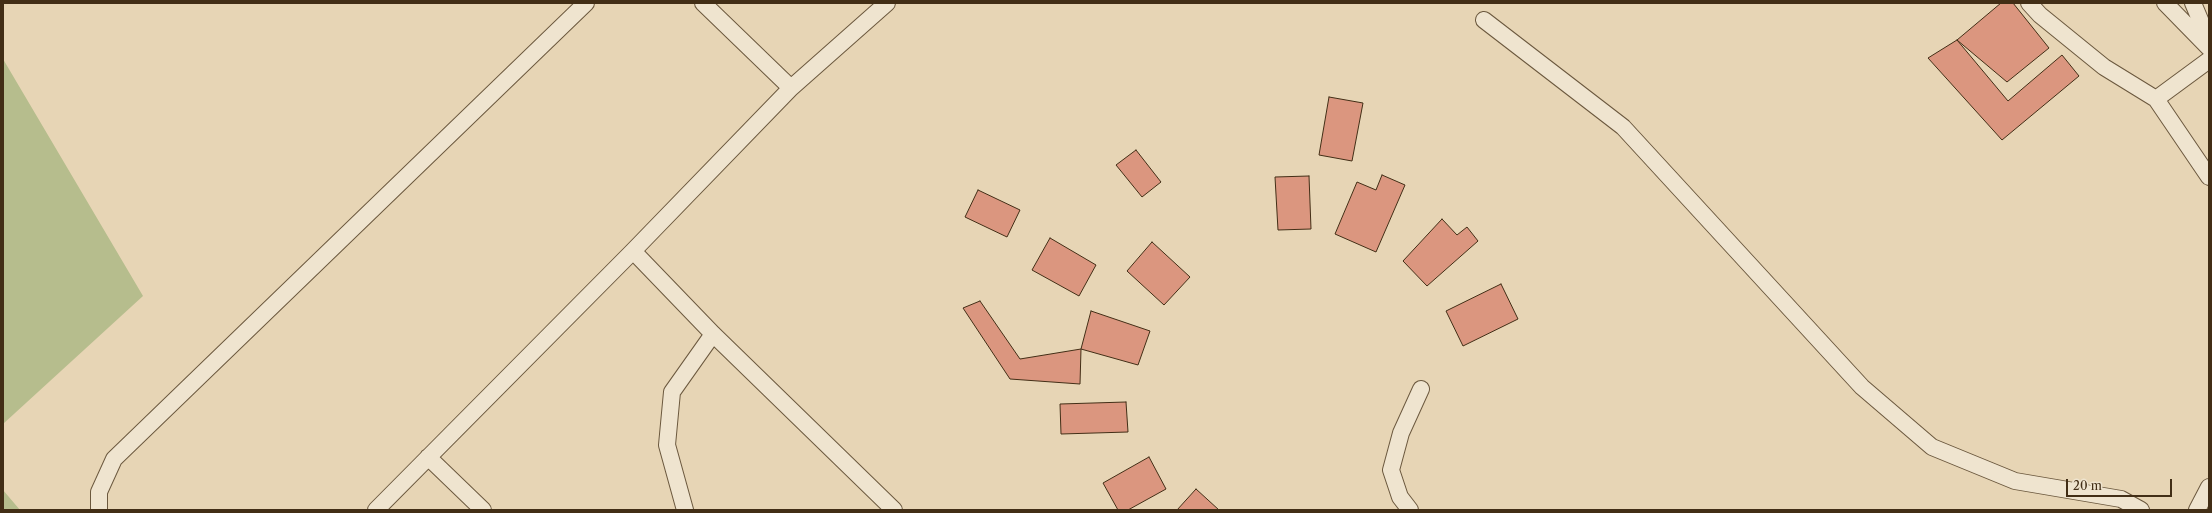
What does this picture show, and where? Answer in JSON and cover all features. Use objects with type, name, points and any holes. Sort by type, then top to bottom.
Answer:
[{"type":"lane","points":[[99,510],[99,492],[114,459],[586,3]]},
{"type":"lane","points":[[703,3],[791,88]]},
{"type":"lane","points":[[376,510],[633,252],[791,88],[887,3]]},
{"type":"lane","points":[[2029,3],[2040,15],[2104,67],[2156,99],[2209,177]]},
{"type":"lane","points":[[2165,3],[2209,48]]},
{"type":"lane","points":[[2193,3],[2209,41]]},
{"type":"lane","points":[[1484,20],[1623,127],[1862,387],[1932,447],[2015,481],[2121,499],[2141,510]]},
{"type":"lane","points":[[2156,99],[2209,60]]},
{"type":"lane","points":[[633,252],[713,334],[894,510]]},
{"type":"lane","points":[[685,510],[667,445],[672,392],[713,334]]},
{"type":"lane","points":[[1410,510],[1400,497],[1391,470],[1401,433],[1421,389]]},
{"type":"lane","points":[[428,457],[483,510]]},
{"type":"lane","points":[[2197,510],[2209,487]]},
{"type":"green space","points":[[3,59],[143,296],[3,424]]},
{"type":"green space","points":[[3,490],[20,510],[3,510]]},
{"type":"building","points":[[2001,3],[2013,3],[2049,48],[2007,82],[1957,40]]},
{"type":"building","points":[[1957,40],[2008,101],[2062,55],[2079,76],[2002,140],[1928,58]]},
{"type":"building","points":[[1329,97],[1363,103],[1352,161],[1319,155]]},
{"type":"building","points":[[1136,150],[1161,182],[1142,197],[1116,165]]},
{"type":"building","points":[[1382,175],[1405,185],[1376,252],[1335,234],[1357,182],[1376,190]]},
{"type":"building","points":[[1309,176],[1311,229],[1278,230],[1275,177]]},
{"type":"building","points":[[978,190],[1020,210],[1007,237],[965,217]]},
{"type":"building","points":[[1442,219],[1457,235],[1467,227],[1478,241],[1427,286],[1403,261]]},
{"type":"building","points":[[1050,238],[1096,265],[1079,296],[1032,270]]},
{"type":"building","points":[[1152,242],[1190,277],[1164,305],[1127,271]]},
{"type":"building","points":[[1501,284],[1518,319],[1463,346],[1446,311]]},
{"type":"building","points":[[980,301],[1020,359],[1081,349],[1080,384],[1010,379],[963,308]]},
{"type":"building","points":[[1091,311],[1150,331],[1138,365],[1081,349]]},
{"type":"building","points":[[1126,402],[1128,432],[1061,434],[1060,404]]},
{"type":"building","points":[[1149,457],[1166,489],[1128,510],[1118,510],[1103,483]]},
{"type":"building","points":[[1196,489],[1219,510],[1177,510]]}]
